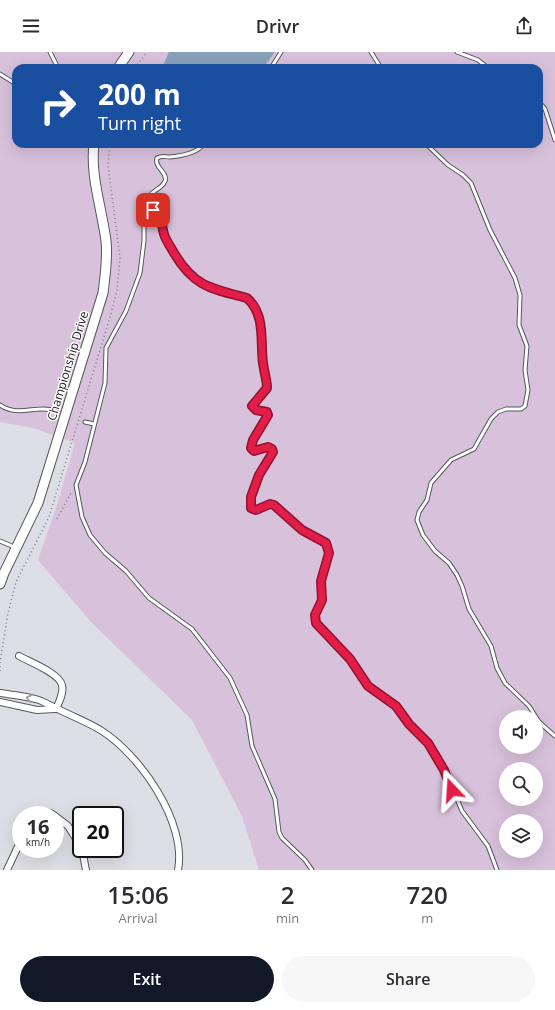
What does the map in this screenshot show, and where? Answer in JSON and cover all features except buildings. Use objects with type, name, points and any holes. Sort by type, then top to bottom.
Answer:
[{"type":"street","points":[[121,64],[129,52]]},
{"type":"street","name":"Championship Drive","points":[[0,584],[38,503],[102,293],[106,261],[106,241],[94,169],[94,148]]},
{"type":"street","points":[[19,656],[58,677],[62,684],[62,691],[56,709]]},
{"type":"street","points":[[0,693],[39,700],[82,720],[104,732],[130,756],[152,782],[170,811],[176,833],[180,864],[178,870]]},
{"type":"street","points":[[0,702],[37,710],[56,709]]},
{"type":"street","points":[[64,823],[72,833]]},
{"type":"street","points":[[7,870],[13,858]]},
{"type":"street","points":[[83,858],[86,870]]},
{"type":"lane","points":[[50,52],[56,64]]},
{"type":"lane","points":[[273,64],[281,52]]},
{"type":"lane","points":[[371,52],[378,64]]},
{"type":"lane","points":[[457,52],[478,60],[483,64]]},
{"type":"lane","points":[[0,74],[12,82]]},
{"type":"lane","points":[[543,107],[555,140]]},
{"type":"lane","points":[[200,148],[189,153],[170,157],[161,156],[157,158],[157,165],[164,174],[165,179],[163,184],[148,195],[144,212],[144,241],[140,273],[126,311],[106,348],[105,383],[85,462],[76,483],[82,517],[92,538],[109,557],[126,571],[149,598],[192,629],[233,682],[247,715],[252,746],[275,798],[279,832],[312,870]]},
{"type":"lane","points":[[430,148],[448,165],[463,174],[470,183],[490,230],[512,272],[520,295],[519,325],[526,342],[525,370],[528,390],[525,406],[521,408],[503,410],[495,414],[474,449],[453,459],[433,480],[427,500],[418,514],[418,522],[421,532],[429,543],[447,561],[457,575],[469,609],[491,646],[497,668],[505,683],[529,706],[539,722],[555,736]]},
{"type":"lane","points":[[144,212],[151,210],[158,213],[166,239],[186,272],[194,280],[232,295],[247,298],[250,301],[261,323],[263,364],[267,388],[252,406],[256,410],[267,412],[268,415],[253,440],[251,448],[254,451],[268,447],[272,449],[273,452],[259,475],[251,497],[250,506],[256,510],[270,504],[274,505],[302,530],[326,543],[329,553],[321,581],[322,600],[315,615],[316,623],[350,659],[368,686],[396,706],[409,724],[428,743],[444,770],[462,811],[488,846],[497,870]]},
{"type":"lane","points":[[0,405],[16,412],[45,408],[56,411]]},
{"type":"lane","points":[[85,422],[94,424]]},
{"type":"lane","points":[[0,541],[16,548]]},
{"type":"path","points":[[138,64],[147,52]]},
{"type":"path","points":[[57,519],[76,483]]},
{"type":"path","points":[[0,666],[0,672]]},
{"type":"shaded area","points":[[0,52],[555,52],[555,870],[259,870],[242,816],[192,720],[92,623],[38,560],[56,508],[75,443],[33,428],[0,422]]},
{"type":"water","points":[[169,52],[275,52],[266,64],[164,64]]},
{"type":"route","points":[[153,210],[158,213],[161,218],[166,239],[189,276],[194,280],[232,295],[247,298],[258,315],[261,323],[262,353],[267,390],[255,401],[252,406],[253,409],[267,412],[268,416],[253,440],[251,450],[254,451],[268,447],[272,449],[273,452],[272,456],[263,467],[259,475],[250,500],[251,508],[256,510],[270,504],[274,505],[307,534],[323,540],[326,543],[329,553],[320,584],[322,600],[315,615],[316,623],[320,629],[350,659],[368,686],[396,706],[409,724],[428,743],[444,770],[452,790]]}]
